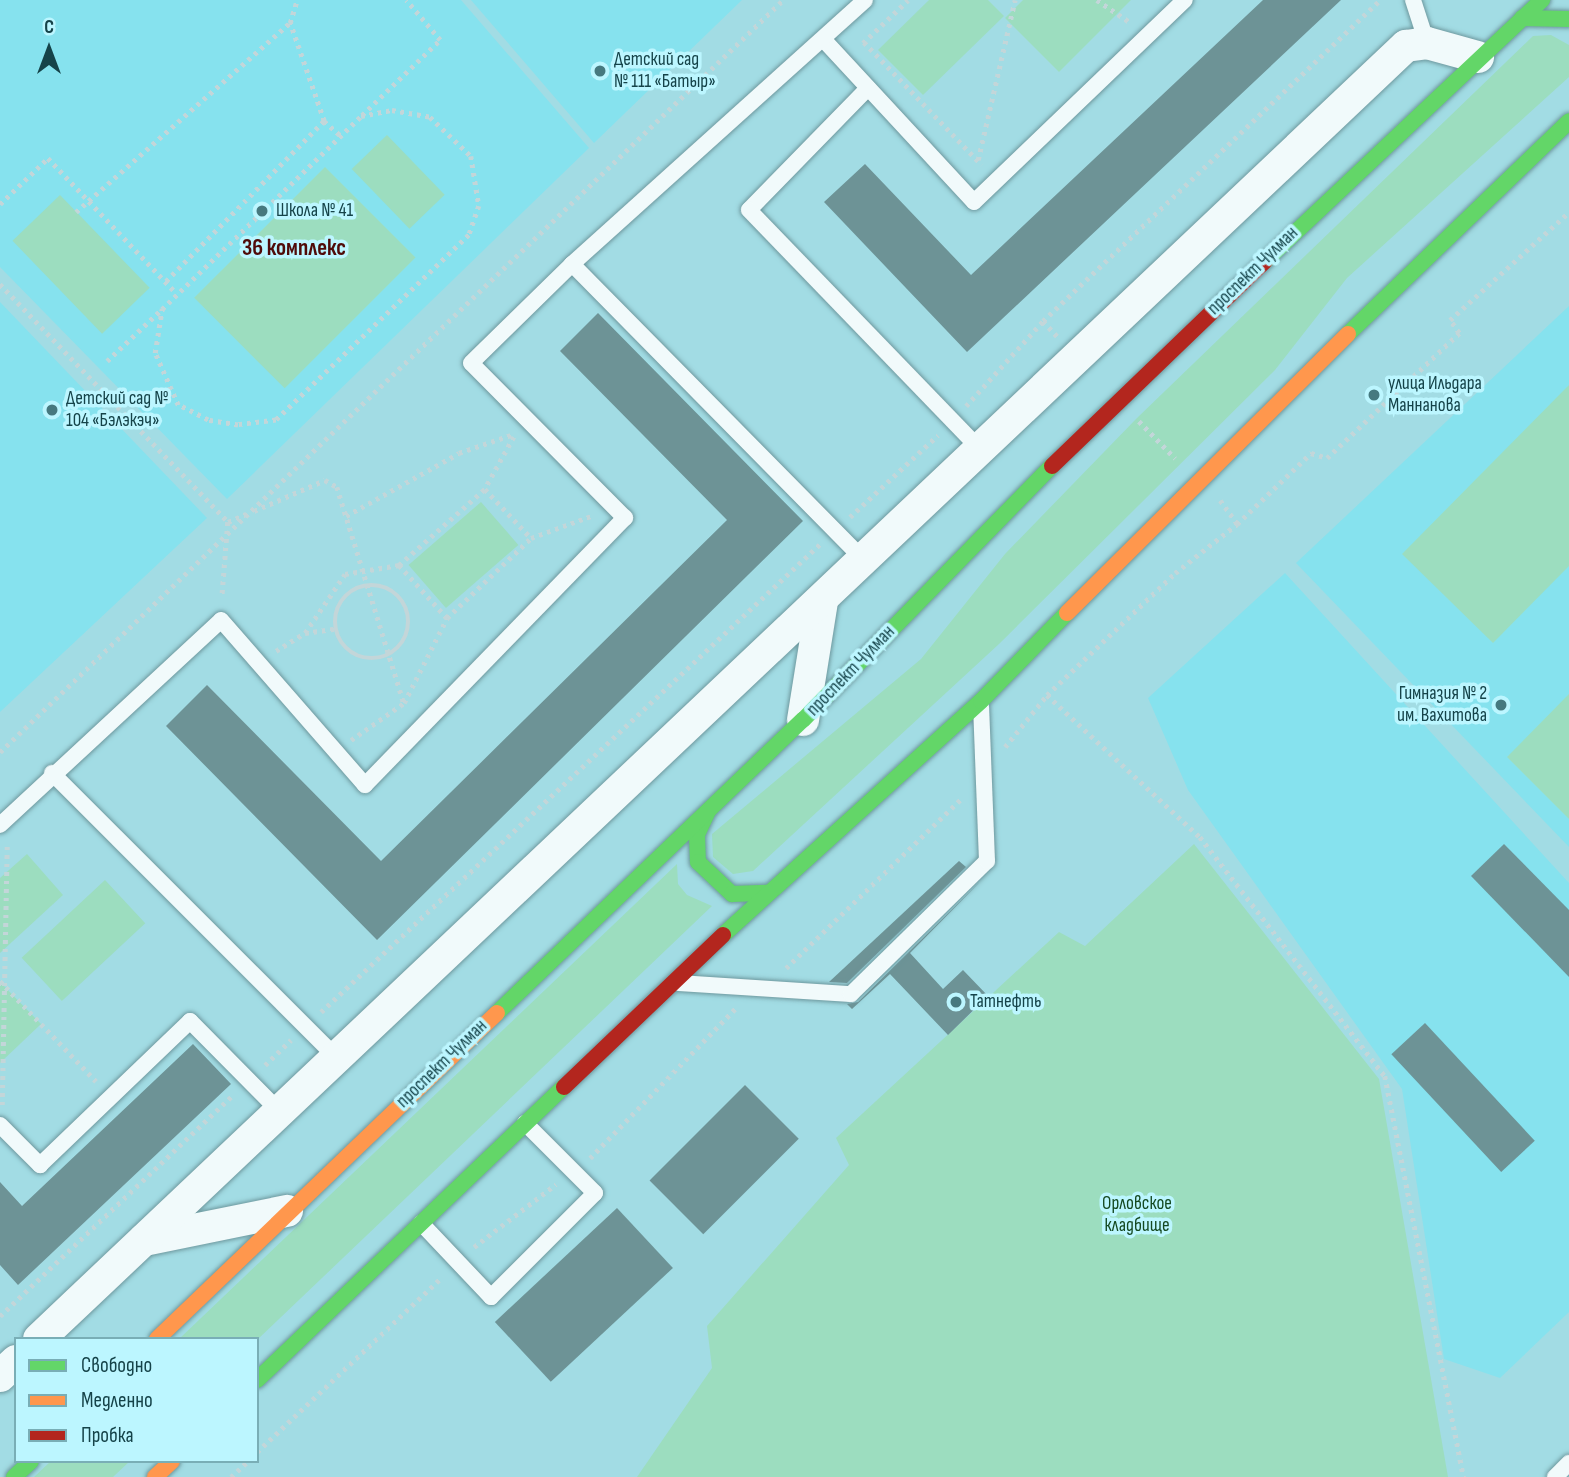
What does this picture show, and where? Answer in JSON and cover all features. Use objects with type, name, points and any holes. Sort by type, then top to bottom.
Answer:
[{"type":"main road","name":"проспект Чулман","points":[[159,1337],[287,1211],[803,720],[1119,398],[1542,0]]},
{"type":"main road","points":[[1522,18],[1569,19]]},
{"type":"main road","points":[[259,1378],[767,893],[981,701],[1198,479],[1569,121]]},
{"type":"main road","points":[[708,811],[697,835],[698,862],[732,894],[767,893]]},
{"type":"main road","points":[[14,1477],[29,1463]]},
{"type":"main road","points":[[155,1477],[170,1463]]},
{"type":"street","points":[[41,1337],[282,1114],[1406,46],[1427,43],[1478,58]]},
{"type":"street","points":[[803,720],[822,601]]},
{"type":"street","points":[[143,1240],[287,1211]]},
{"type":"street","points":[[0,1376],[14,1363]]},
{"type":"lane","points":[[4,821],[52,773],[220,620],[365,785],[625,518],[471,363],[572,264],[865,0]]},
{"type":"lane","points":[[823,39],[974,202],[1185,0]]},
{"type":"lane","points":[[1413,0],[1427,43]]},
{"type":"lane","points":[[869,88],[749,210],[981,450]]},
{"type":"lane","points":[[572,264],[865,561]]},
{"type":"lane","points":[[673,982],[850,994],[987,862],[981,701]]},
{"type":"lane","points":[[52,773],[307,1025],[339,1060]]},
{"type":"lane","points":[[1,1126],[40,1165],[190,1021],[282,1114]]},
{"type":"lane","points":[[422,1223],[491,1297],[595,1193],[524,1123]]},
{"type":"lane","points":[[1555,1477],[1569,1463]]},
{"type":"path","points":[[76,212],[290,23],[297,0]]},
{"type":"path","points":[[107,361],[440,40],[406,0]]},
{"type":"path","points":[[0,752],[783,0]]},
{"type":"path","points":[[844,61],[908,0]]},
{"type":"path","points":[[978,161],[1015,0]]},
{"type":"path","points":[[1097,0],[1149,34]]},
{"type":"path","points":[[0,1315],[834,530],[953,422],[1043,321],[1380,0]]},
{"type":"path","points":[[290,23],[324,121],[341,136]]},
{"type":"path","points":[[864,42],[997,180]]},
{"type":"path","points":[[162,309],[155,353],[178,405],[228,424],[276,420],[470,235],[480,206],[479,174],[462,141],[414,112],[361,116]]},
{"type":"path","points":[[166,281],[324,121]]},
{"type":"path","points":[[0,204],[48,158],[178,294]]},
{"type":"path","points":[[1237,524],[1311,453],[1326,458],[1459,333],[1450,320],[1569,212]]},
{"type":"path","points":[[0,284],[228,522],[220,620]]},
{"type":"path","points":[[1137,418],[1178,461]]},
{"type":"path","points":[[346,516],[459,453],[516,434],[530,423]]},
{"type":"path","points":[[258,663],[305,632],[345,574],[399,565],[485,489],[516,434]]},
{"type":"path","points":[[228,522],[325,480],[337,487],[404,703]]},
{"type":"path","points":[[485,489],[531,538]]},
{"type":"path","points":[[335,751],[404,703],[447,618],[531,538],[588,518],[608,500]]},
{"type":"path","points":[[399,565],[447,618]]},
{"type":"path","points":[[368,586],[393,592],[408,615],[402,643],[389,655],[364,659],[351,653],[335,629],[341,601],[368,586]]},
{"type":"path","points":[[305,632],[335,629]]},
{"type":"path","points":[[1047,695],[1200,838],[1385,1076],[1464,1477]]},
{"type":"path","points":[[1,1126],[4,821]]},
{"type":"path","points":[[2,983],[111,1097]]},
{"type":"path","points":[[231,1477],[246,1463]]},
{"type":"shaded area","name":"Школа № 41","points":[[0,0],[461,0],[589,148],[227,499],[0,267]]},
{"type":"shaded area","name":"Детский сад № 111 «Батыр»","points":[[471,0],[742,0],[594,143]]},
{"type":"shaded area","name":"Детский сад № 104 «Бэлэкэч»","points":[[0,302],[207,518],[0,712]]},
{"type":"shaded area","name":"Гимназия № 2 им. Вахитова","points":[[1569,306],[1569,847],[1296,563]]},
{"type":"shaded area","points":[[1285,573],[1569,883],[1569,1312],[1500,1378],[1444,1359],[1402,1089],[1188,790],[1148,698]]},
{"type":"green space","points":[[929,0],[988,0],[1004,16],[923,95],[878,50]]},
{"type":"green space","points":[[1023,0],[1131,0],[1059,72],[1005,18]]},
{"type":"green space","points":[[1551,35],[1569,45],[1569,77],[1347,278],[1275,370],[999,644],[753,871],[733,874],[713,857],[712,834],[921,659],[1005,554],[1137,418],[1533,36]]},
{"type":"green space","points":[[387,135],[445,195],[409,229],[352,169]]},
{"type":"green space","points":[[325,167],[416,258],[285,388],[194,298]]},
{"type":"green space","points":[[60,195],[150,288],[102,334],[13,241]]},
{"type":"green space","points":[[1569,385],[1569,566],[1493,643],[1402,554]]},
{"type":"green space","points":[[481,502],[518,545],[446,608],[409,565]]},
{"type":"green space","points":[[1569,694],[1569,819],[1507,757]]},
{"type":"green space","name":"Орловское кладбище","points":[[1194,844],[1379,1079],[1448,1477],[637,1477],[712,1368],[707,1326],[849,1165],[836,1138],[1059,932],[1085,946]]},
{"type":"green space","points":[[27,854],[63,895],[0,953],[0,878]]},
{"type":"green space","points":[[677,864],[678,884],[687,895],[712,906],[259,1338],[181,1337]]},
{"type":"green space","points":[[105,880],[145,923],[62,1001],[22,958]]},
{"type":"green space","points":[[0,982],[41,1024],[0,1063]]},
{"type":"green space","points":[[49,1463],[128,1463],[113,1477],[34,1477]]},
{"type":"building","points":[[1263,0],[1341,0],[967,352],[824,202],[865,164],[971,275]]},
{"type":"building","points":[[598,313],[803,521],[377,940],[166,726],[207,685],[381,861],[727,520],[560,351]]},
{"type":"building","points":[[1504,844],[1569,910],[1569,977],[1471,876]]},
{"type":"building","points":[[959,861],[966,867],[847,983],[829,982]]},
{"type":"building","points":[[980,882],[910,953],[943,989],[963,970],[988,996],[948,1035],[890,974],[852,1009],[847,1004],[858,1002]]},
{"type":"building","points":[[1425,1023],[1535,1141],[1501,1172],[1391,1054]]},
{"type":"building","points":[[193,1044],[231,1084],[18,1285],[0,1265],[0,1182],[22,1206]]},
{"type":"building","points":[[745,1085],[799,1139],[703,1234],[650,1180]]},
{"type":"building","points":[[617,1208],[673,1268],[551,1382],[495,1322]]},
{"type":"traffic: fast","points":[[1265,261],[1542,0]]},
{"type":"traffic: fast","points":[[1522,18],[1569,19]]},
{"type":"traffic: fast","points":[[1348,334],[1569,121]]},
{"type":"traffic: fast","points":[[497,1013],[803,720],[1052,466]]},
{"type":"traffic: fast","points":[[723,935],[981,701],[1067,613]]},
{"type":"traffic: fast","points":[[708,811],[697,835],[698,862],[732,894],[767,893]]},
{"type":"traffic: fast","points":[[259,1378],[564,1087]]},
{"type":"traffic: fast","points":[[14,1477],[29,1463]]},
{"type":"traffic: slow","points":[[1067,613],[1348,334]]},
{"type":"traffic: slow","points":[[159,1337],[497,1013]]},
{"type":"traffic: slow","points":[[155,1477],[170,1463]]},
{"type":"traffic: jam","points":[[1052,466],[1265,261]]},
{"type":"traffic: jam","points":[[564,1087],[723,935]]},
{"type":"place","name":"Детский сад № 111 «Батыр»","points":[[600,71]]},
{"type":"place","name":"Школа № 41","points":[[262,211]]},
{"type":"place","name":"улица Ильдара Маннанова","points":[[1374,395]]},
{"type":"place","name":"Детский сад № 104 «Бэлэкэч»","points":[[52,410]]},
{"type":"place","name":"Гимназия № 2 им. Вахитова","points":[[1501,705]]},
{"type":"place","name":"Татнефть","points":[[956,1002]]},
{"type":"district","name":"36 комплекс","points":[[294,248]]}]
